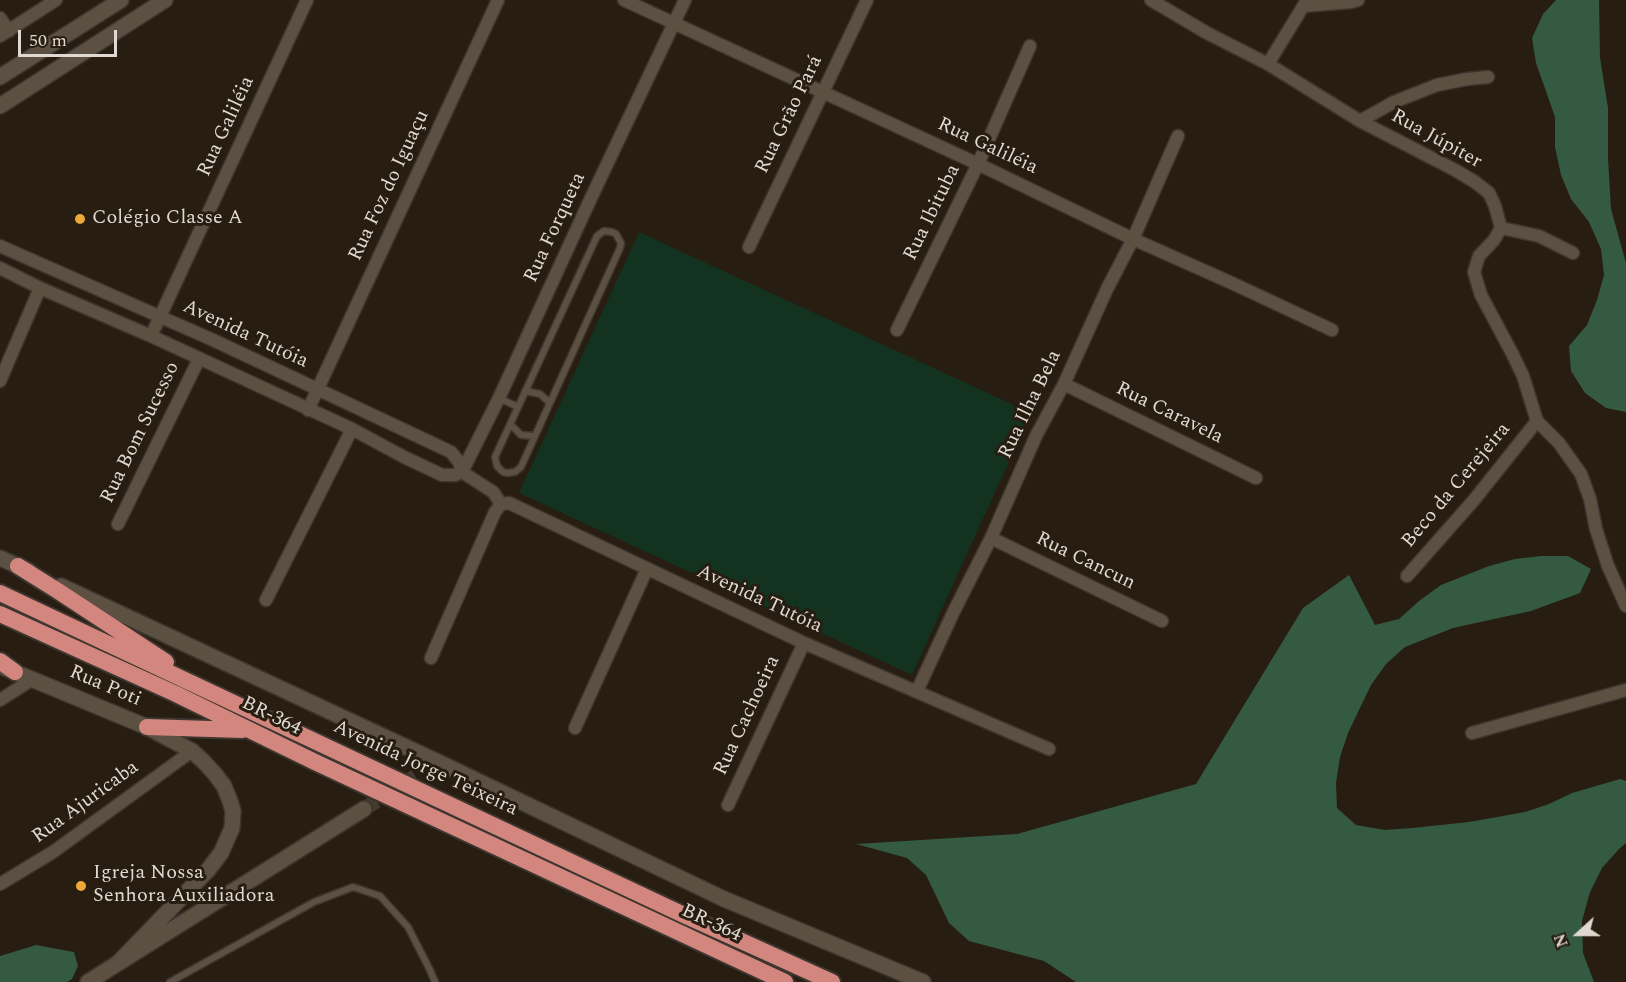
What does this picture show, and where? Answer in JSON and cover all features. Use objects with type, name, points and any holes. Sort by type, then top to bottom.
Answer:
[{"type":"highway","points":[[18,566],[214,694]]},
{"type":"highway","name":"Avenida Jorge Teixeira","points":[[0,593],[686,916],[832,982]]},
{"type":"highway","name":"BR-364","points":[[0,614],[176,694],[785,982]]},
{"type":"highway","points":[[147,727],[249,730]]},
{"type":"street","points":[[0,18],[4,33],[56,0]]},
{"type":"street","points":[[0,77],[121,0]]},
{"type":"street","points":[[3,98],[165,0]]},
{"type":"street","name":"Rua Galiléia","points":[[151,336],[308,0]]},
{"type":"street","name":"Rua Foz do Iguaçu","points":[[308,410],[498,0]]},
{"type":"street","name":"Rua Galiléia","points":[[624,0],[978,164],[1132,239],[1332,330]]},
{"type":"street","name":"Rua Forqueta","points":[[462,472],[499,398],[685,0]]},
{"type":"street","name":"Rua Grão Pará","points":[[749,247],[867,0]]},
{"type":"street","name":"Rua Júpiter","points":[[1150,0],[1207,33],[1268,64],[1360,121],[1475,182],[1488,193],[1496,206],[1501,228]]},
{"type":"street","points":[[1268,64],[1305,3],[1358,0]]},
{"type":"street","name":"Rua Ibituba","points":[[897,330],[978,164],[1030,46]]},
{"type":"street","points":[[1360,121],[1395,102],[1437,85],[1488,77]]},
{"type":"street","name":"Rua Ilha Bela","points":[[917,692],[991,538],[1036,436],[1064,384],[1178,136]]},
{"type":"street","points":[[1573,253],[1539,236],[1501,228],[1494,240],[1479,256],[1474,272],[1481,295],[1523,376],[1537,421],[1559,443],[1581,474],[1608,566],[1626,606]]},
{"type":"street","name":"Avenida Tutóia","points":[[0,246],[160,317],[450,452],[459,462],[462,472],[493,492],[501,504],[509,503],[804,643],[1049,749]]},
{"type":"street","name":"Avenida Tutóia","points":[[0,268],[352,429],[442,475],[455,476],[462,472]]},
{"type":"street","points":[[0,381],[40,288]]},
{"type":"street","name":"Rua Bom Sucesso","points":[[118,524],[199,360]]},
{"type":"street","name":"Rua Caravela","points":[[1064,384],[1256,478]]},
{"type":"street","name":"Beco da Cerejeira","points":[[1407,576],[1474,500],[1537,421]]},
{"type":"street","points":[[266,600],[352,429]]},
{"type":"street","points":[[431,658],[495,512],[501,504]]},
{"type":"street","name":"Rua Cancun","points":[[991,538],[1162,621]]},
{"type":"street","points":[[0,558],[724,899],[923,982]]},
{"type":"street","points":[[575,728],[647,569]]},
{"type":"street","name":"Rua Cachoeira","points":[[728,805],[804,643]]},
{"type":"street","name":"Rua Poti","points":[[5,666],[147,727],[192,751],[204,761],[224,786],[230,801],[233,812],[232,828],[221,853],[208,870],[118,963]]},
{"type":"street","points":[[0,700],[33,679]]},
{"type":"street","points":[[1472,733],[1626,690]]},
{"type":"street","name":"Rua Ajuricaba","points":[[0,884],[54,852],[192,751]]},
{"type":"street","points":[[88,982],[364,809]]},
{"type":"lane","points":[[604,231],[612,232],[619,238],[620,248],[550,403],[519,470],[511,473],[503,472],[496,466],[495,457],[597,236],[604,231]]},
{"type":"lane","points":[[525,391],[540,394],[550,403]]},
{"type":"lane","points":[[499,398],[518,407]]},
{"type":"lane","points":[[510,424],[521,435],[535,436]]},
{"type":"lane","points":[[170,982],[314,902],[353,887],[380,896],[408,927],[435,982]]},
{"type":"green space","points":[[1556,0],[1599,0],[1600,58],[1608,108],[1611,209],[1626,263],[1626,412],[1606,408],[1585,393],[1571,371],[1569,346],[1587,325],[1604,275],[1601,249],[1589,222],[1571,199],[1561,175],[1555,147],[1555,117],[1536,63],[1532,38],[1543,14]]},
{"type":"green space","points":[[639,232],[1031,413],[912,675],[519,493]]},
{"type":"green space","points":[[1568,556],[1591,569],[1580,593],[1531,611],[1453,628],[1405,647],[1386,664],[1371,685],[1348,733],[1340,757],[1336,783],[1337,808],[1356,825],[1385,830],[1412,828],[1469,822],[1525,812],[1572,793],[1620,779],[1626,781],[1626,843],[1602,868],[1590,892],[1582,921],[1583,953],[1594,982],[1076,982],[1044,961],[969,941],[949,923],[926,875],[907,858],[856,844],[1017,834],[1196,784],[1303,608],[1349,575],[1375,625],[1399,619],[1441,585],[1489,566],[1515,559]]},
{"type":"green space","points":[[36,945],[74,952],[78,966],[72,979],[67,982],[0,982],[0,956]]},
{"type":"tunnel","points":[[364,809],[438,762]]},
{"type":"place","name":"Colégio Classe A","points":[[80,219]]},
{"type":"place","name":"Igreja Nossa Senhora Auxiliadora","points":[[81,886]]}]
